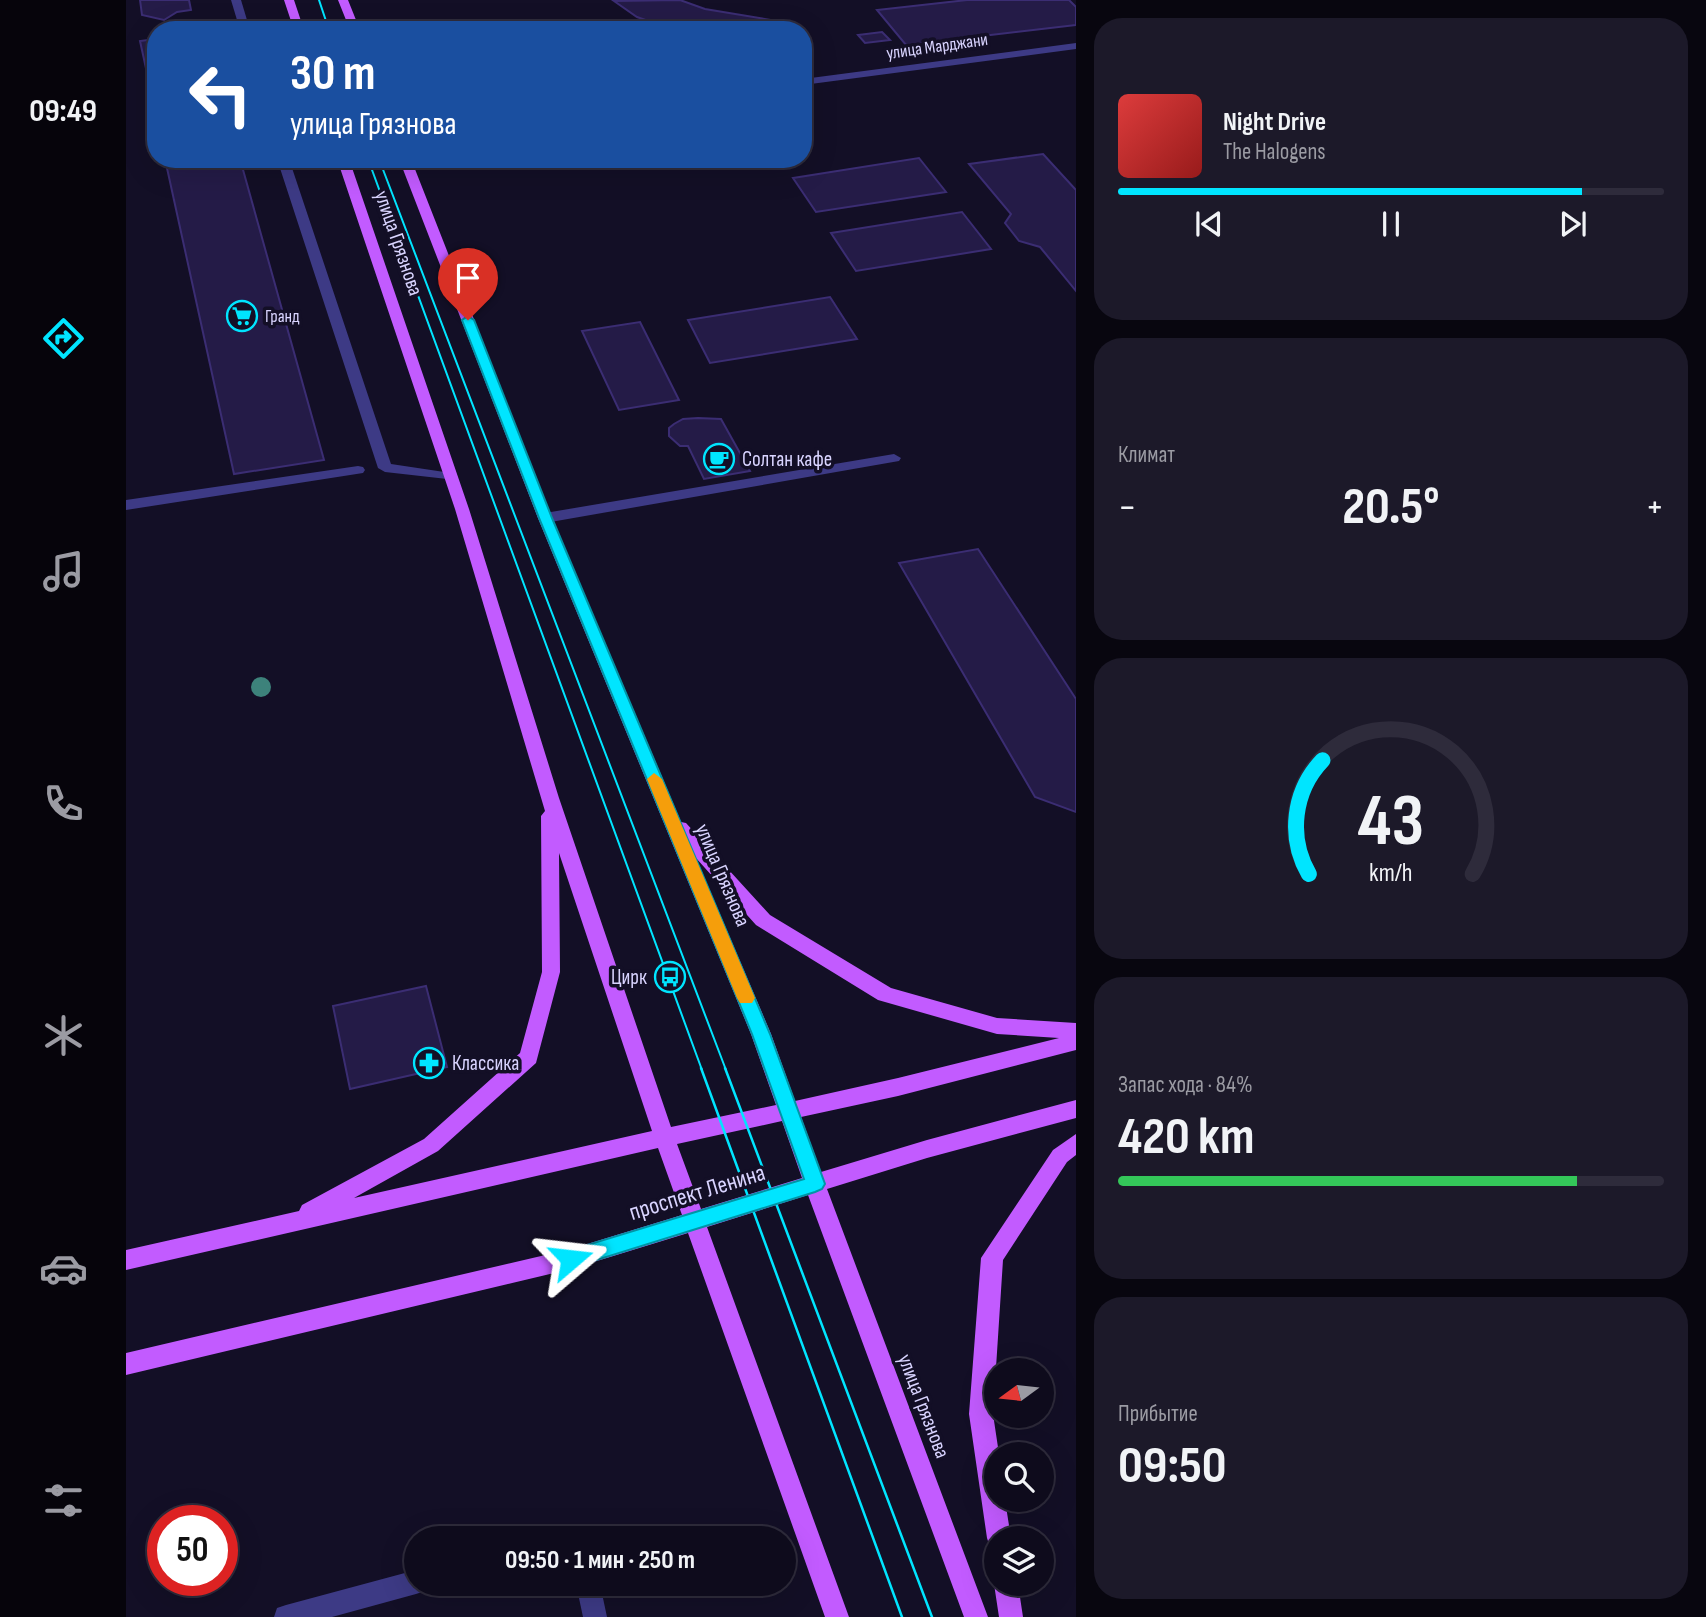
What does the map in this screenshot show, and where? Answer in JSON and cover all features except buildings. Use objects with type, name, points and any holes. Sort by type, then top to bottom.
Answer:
[{"type":"main road","points":[[289,0],[296,21]]},
{"type":"main road","points":[[343,0],[351,21]]},
{"type":"main road","name":"улица Грязнова","points":[[346,168],[451,477],[550,798],[666,1138],[837,1617]]},
{"type":"main road","name":"улица Грязнова","points":[[409,168],[545,518],[761,1034],[976,1617]]},
{"type":"main road","points":[[290,1222],[431,1145],[529,1057],[551,972],[550,798]]},
{"type":"main road","points":[[671,819],[762,920],[885,994],[997,1026],[1076,1031]]},
{"type":"main road","points":[[126,1260],[898,1087],[1076,1042]]},
{"type":"main road","name":"проспект Ленина","points":[[126,1364],[571,1259],[927,1149],[1076,1109]]},
{"type":"main road","points":[[997,1526],[981,1414],[992,1258],[1060,1156],[1076,1143]]},
{"type":"main road","points":[[1008,1596],[1011,1617]]},
{"type":"street","points":[[236,0],[242,21]]},
{"type":"street","name":"улица Марджани","points":[[812,81],[1076,46]]},
{"type":"street","points":[[286,168],[385,468],[451,477]]},
{"type":"street","points":[[545,518],[894,458]]},
{"type":"street","points":[[126,505],[358,470]]},
{"type":"street","points":[[286,1617],[404,1585]]},
{"type":"street","points":[[590,1596],[595,1617]]},
{"type":"tram line","points":[[319,0],[326,21]]},
{"type":"tram line","points":[[371,168],[702,1070]]},
{"type":"tram line","points":[[382,168],[726,1070]]},
{"type":"tram line","points":[[701,1068],[902,1617]]},
{"type":"tram line","points":[[725,1068],[932,1617]]},
{"type":"slow traffic","points":[[654,779],[746,998]]},
{"type":"place","name":"Гранд","points":[[242,316]]},
{"type":"place","name":"Солтан кафе","points":[[719,459]]},
{"type":"place","name":"Цирк","points":[[670,977]]},
{"type":"place","name":"Классика","points":[[429,1063]]},
{"type":"route","points":[[468,320],[545,518],[761,1034],[815,1184],[571,1259]]}]
